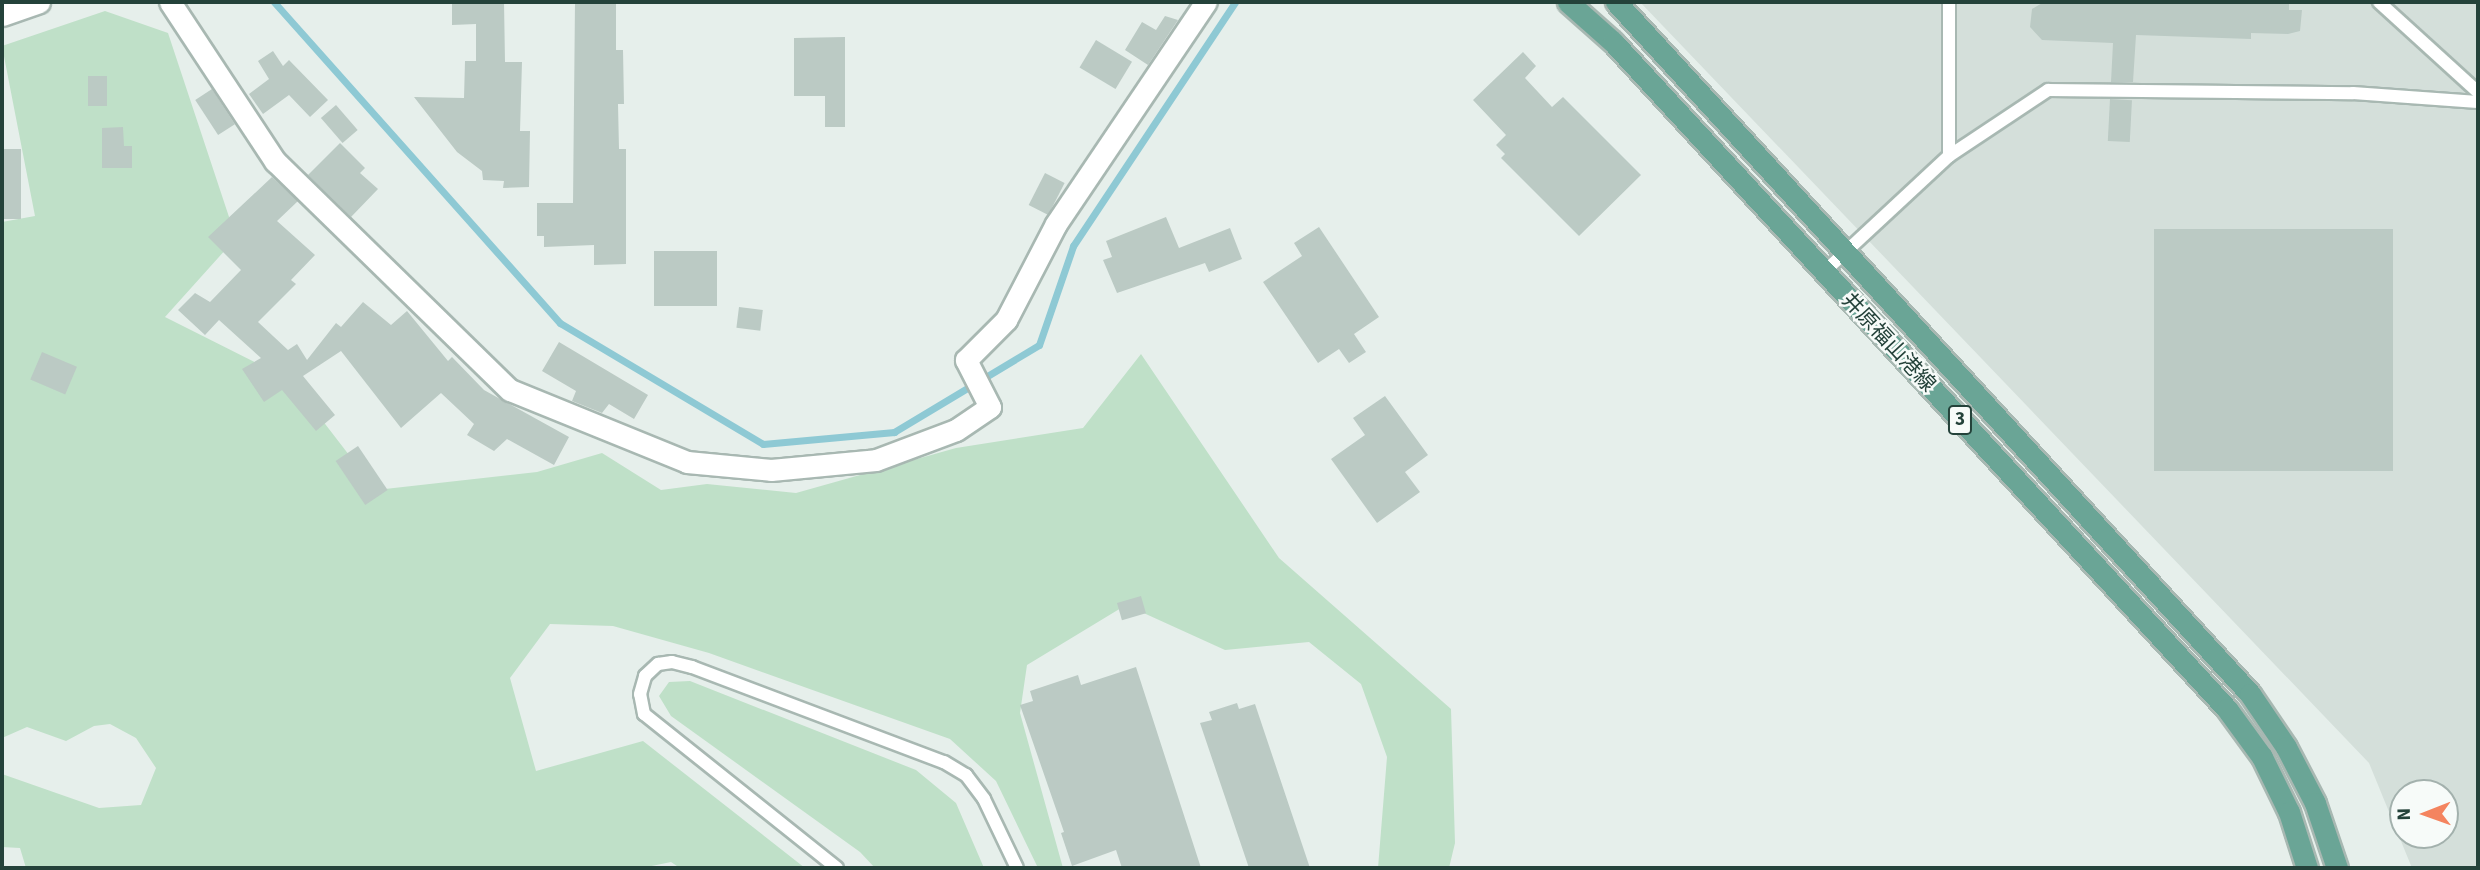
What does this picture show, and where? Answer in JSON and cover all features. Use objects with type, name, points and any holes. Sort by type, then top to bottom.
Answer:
[{"type":"main road","name":"井原福山港線","points":[[1568,2],[1613,43],[2227,709],[2262,757],[2289,812],[2307,868]]},
{"type":"main road","name":"井原福山港線","points":[[1616,2],[1845,248],[2250,694],[2286,747],[2315,803],[2337,868]]},
{"type":"street","points":[[2,15],[39,2]]},
{"type":"street","points":[[170,2],[275,161],[510,390],[687,462],[771,470],[876,460],[956,430],[990,407],[966,360],[1006,320],[1056,224],[1206,2]]},
{"type":"lane","points":[[1950,2],[1950,156]]},
{"type":"lane","points":[[2379,2],[2478,92]]},
{"type":"lane","points":[[1824,272],[1845,248],[1950,156],[2048,90],[2353,93],[2478,102]]},
{"type":"lane","points":[[837,868],[644,714],[640,694],[645,676],[658,664],[673,662],[692,667],[944,762],[966,775],[984,799],[1017,868]]},
{"type":"shaded area","points":[[1640,2],[2478,2],[2478,868],[2412,868],[2404,849],[2459,849],[2459,779],[2389,779],[2389,812],[2369,763]]},
{"type":"green space","points":[[105,11],[168,33],[236,238],[165,317],[292,381],[376,490],[537,472],[602,453],[661,490],[707,484],[796,493],[956,448],[1083,428],[1141,354],[1279,558],[1451,709],[1455,843],[1449,868],[1378,868],[1387,757],[1361,684],[1309,642],[1225,650],[1126,605],[1027,665],[1020,713],[1063,868],[1038,868],[996,781],[950,739],[709,653],[613,626],[550,624],[510,678],[536,771],[643,741],[805,868],[680,868],[671,862],[642,868],[26,868],[20,848],[2,847],[2,774],[99,808],[141,805],[156,768],[136,738],[110,724],[94,726],[66,741],[27,727],[2,738],[2,222],[35,216],[2,46]]},
{"type":"green space","points":[[690,681],[916,770],[956,803],[984,868],[875,868],[860,852],[671,716],[659,696],[669,682]]},
{"type":"building","points":[[452,2],[504,2],[505,62],[522,62],[520,131],[530,131],[529,187],[503,188],[504,181],[483,180],[482,171],[457,152],[414,97],[464,98],[465,61],[476,61],[476,24],[452,25]]},
{"type":"building","points":[[575,2],[616,2],[616,50],[623,50],[624,104],[618,104],[619,149],[626,149],[626,264],[594,265],[594,245],[544,247],[544,236],[537,236],[537,203],[573,203]]},
{"type":"building","points":[[2044,2],[2289,2],[2289,10],[2302,10],[2300,31],[2288,34],[2251,33],[2251,39],[2136,35],[2133,82],[2111,82],[2113,43],[2042,40],[2030,27],[2032,9]]},
{"type":"building","points":[[1165,16],[1178,20],[1148,65],[1125,50],[1142,22],[1156,30]]},
{"type":"building","points":[[845,37],[845,127],[825,127],[825,96],[794,96],[794,38]]},
{"type":"building","points":[[1096,40],[1132,62],[1116,89],[1080,67]]},
{"type":"building","points":[[273,51],[283,66],[289,60],[328,100],[310,117],[289,95],[263,114],[249,94],[269,79],[258,61]]},
{"type":"building","points":[[1523,52],[1536,66],[1525,78],[1552,107],[1563,97],[1641,175],[1579,236],[1501,158],[1505,154],[1496,145],[1506,135],[1473,100]]},
{"type":"building","points":[[88,76],[107,76],[107,106],[88,106]]},
{"type":"building","points":[[212,89],[235,124],[218,135],[195,100]]},
{"type":"building","points":[[2110,99],[2132,100],[2130,142],[2108,141]]},
{"type":"building","points":[[336,105],[358,130],[343,143],[321,118]]},
{"type":"building","points":[[123,127],[124,146],[132,146],[132,168],[102,168],[102,128]]},
{"type":"building","points":[[340,143],[365,168],[360,173],[378,189],[351,217],[308,175]]},
{"type":"building","points":[[2,149],[21,149],[21,219],[2,219]]},
{"type":"building","points":[[1045,173],[1065,183],[1048,215],[1029,205]]},
{"type":"building","points":[[272,177],[298,201],[277,221],[315,255],[291,280],[296,284],[258,322],[288,350],[297,344],[307,360],[336,323],[341,327],[363,302],[391,325],[407,311],[448,361],[452,357],[484,390],[569,437],[554,465],[507,439],[494,451],[467,435],[474,424],[441,393],[401,428],[341,351],[303,376],[335,415],[316,431],[282,390],[264,402],[242,369],[261,358],[219,320],[205,335],[178,310],[195,293],[210,302],[241,270],[208,237]]},
{"type":"building","points":[[1166,217],[1179,248],[1230,228],[1242,259],[1209,272],[1205,263],[1117,293],[1103,260],[1112,257],[1106,241]]},
{"type":"building","points":[[1319,227],[1379,317],[1354,334],[1366,352],[1349,363],[1339,349],[1318,363],[1263,282],[1302,256],[1294,243]]},
{"type":"building","points":[[2154,229],[2393,229],[2393,471],[2154,471]]},
{"type":"building","points":[[654,251],[717,251],[717,306],[654,306]]},
{"type":"building","points":[[739,307],[763,310],[760,331],[736,328]]},
{"type":"building","points":[[559,342],[648,395],[634,419],[609,404],[602,413],[572,401],[576,391],[542,371]]},
{"type":"building","points":[[42,352],[77,367],[65,394],[30,380]]},
{"type":"building","points":[[1385,396],[1428,455],[1405,472],[1420,492],[1377,523],[1331,459],[1365,435],[1353,418]]},
{"type":"building","points":[[358,446],[388,490],[365,505],[336,461]]},
{"type":"building","points":[[1141,596],[1146,613],[1122,620],[1117,603]]},
{"type":"building","points":[[1136,667],[1201,868],[1122,868],[1116,850],[1072,866],[1061,833],[1064,832],[1020,705],[1033,701],[1030,691],[1078,675],[1081,685]]},
{"type":"building","points":[[1237,703],[1239,709],[1255,704],[1310,868],[1249,868],[1200,723],[1212,720],[1209,712]]},
{"type":"waterway","points":[[274,2],[560,323],[763,444],[894,432],[1039,345],[1073,246],[1235,2]]}]
